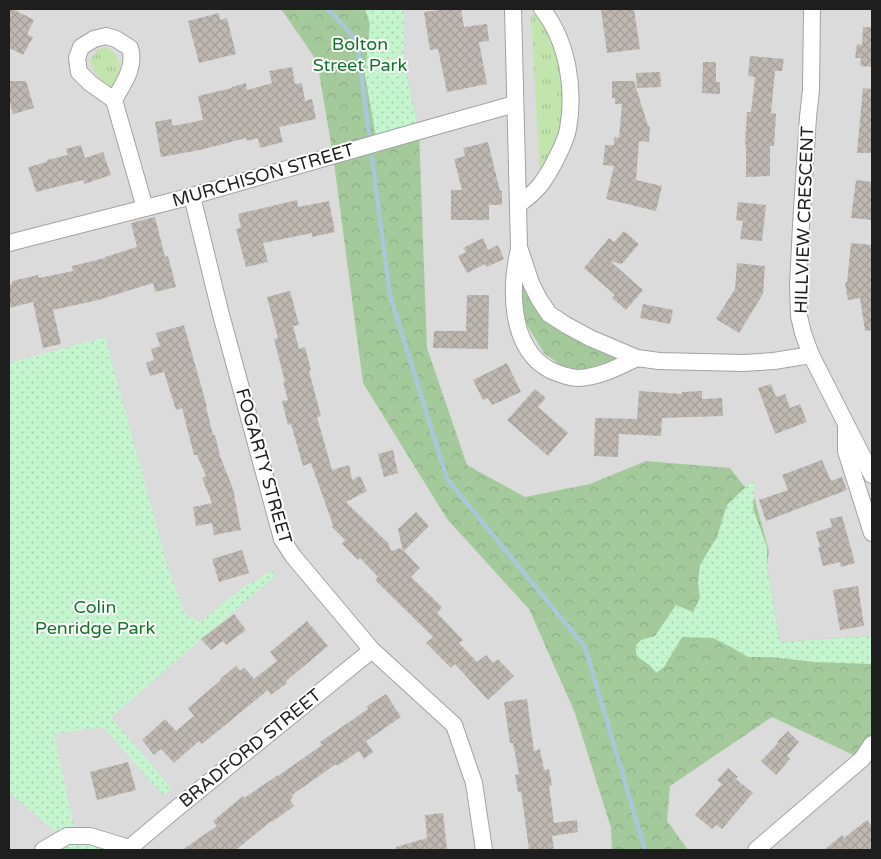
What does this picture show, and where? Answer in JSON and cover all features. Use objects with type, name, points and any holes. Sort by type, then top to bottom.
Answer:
[{"type":"street","points":[[513,9],[519,247],[514,274],[514,290],[515,311],[519,330],[525,344],[535,358],[546,367],[561,375],[576,378],[591,377],[636,358]]},
{"type":"street","points":[[518,205],[540,186],[555,162],[567,131],[570,108],[567,63],[561,42],[542,9]]},
{"type":"street","name":"HILLVIEW CRESCENT","points":[[812,9],[811,90],[804,168],[798,286],[799,316],[811,355],[872,475]]},
{"type":"street","points":[[114,100],[145,208]]},
{"type":"street","name":"MURCHISON STREET","points":[[9,243],[192,196],[515,104]]},
{"type":"street","name":"FOGARTY STREET","points":[[192,196],[220,311],[282,540],[290,553],[372,650],[454,725],[474,782],[484,850]]},
{"type":"street","points":[[519,247],[539,299],[549,314],[590,338],[636,358],[667,362],[743,363],[774,361],[811,355]]},
{"type":"street","points":[[846,423],[846,451],[872,533]]},
{"type":"street","name":"BRADFORD STREET","points":[[43,850],[67,836],[86,836],[128,849],[372,650]]},
{"type":"street","points":[[756,850],[862,759],[872,744]]},
{"type":"shaded area","points":[[9,9],[872,9],[872,850],[9,850]]},
{"type":"green space","name":"Bolton Street Park","points":[[281,9],[404,9],[404,62],[419,131],[427,348],[467,465],[525,497],[590,484],[646,461],[730,468],[755,500],[769,551],[767,566],[780,642],[872,636],[872,744],[862,759],[772,717],[670,786],[667,821],[688,850],[612,850],[611,828],[575,713],[529,609],[447,519],[363,383],[333,155],[317,61]]},
{"type":"green space","points":[[365,9],[404,9],[404,62],[419,131],[377,143],[365,75],[370,24]]},
{"type":"green space","points":[[531,13],[545,20],[567,81],[561,134],[540,178]]},
{"type":"green space","points":[[106,47],[117,56],[120,66],[117,77],[110,89],[95,73],[90,60],[97,50]]},
{"type":"green space","points":[[525,273],[527,292],[615,355],[614,362],[588,372],[562,366],[544,353],[522,317],[518,288]]},
{"type":"green space","name":"Colin Penridge Park","points":[[105,337],[168,568],[186,615],[200,622],[242,588],[272,571],[275,576],[111,717],[172,789],[163,795],[103,727],[54,734],[74,827],[54,831],[9,792],[9,363]]},
{"type":"green space","points":[[755,481],[753,509],[767,547],[767,566],[780,642],[872,636],[872,664],[748,657],[713,638],[682,637],[664,667],[656,673],[637,655],[636,645],[641,640],[655,636],[676,605],[693,612],[700,598],[698,582],[700,565],[717,537],[727,505],[749,484]]},
{"type":"green space","points":[[73,839],[117,850],[50,850]]},
{"type":"building","points":[[9,9],[13,9],[34,20],[27,34],[33,37],[23,55],[9,48]]},
{"type":"building","points":[[461,9],[464,27],[487,24],[489,41],[479,42],[487,84],[447,92],[438,49],[430,50],[424,12]]},
{"type":"building","points":[[601,9],[634,9],[640,49],[607,53]]},
{"type":"building","points":[[219,13],[220,20],[227,18],[236,54],[199,63],[188,21]]},
{"type":"building","points":[[863,27],[872,27],[872,67],[860,66],[861,58],[855,58],[857,44],[862,45]]},
{"type":"building","points":[[750,56],[784,59],[782,71],[775,71],[771,113],[776,114],[774,146],[770,146],[770,176],[746,177],[745,144],[747,112],[751,112],[755,77],[748,76]]},
{"type":"building","points":[[703,62],[716,62],[716,82],[720,82],[720,94],[702,93]]},
{"type":"building","points":[[292,67],[295,84],[302,83],[305,101],[312,99],[316,119],[279,127],[283,142],[260,148],[258,138],[246,141],[246,138],[200,150],[161,157],[155,122],[171,119],[173,126],[203,120],[198,96],[246,83],[247,90],[272,83],[269,71]]},
{"type":"building","points":[[660,72],[661,87],[637,88],[636,73]]},
{"type":"building","points":[[9,81],[26,81],[34,108],[13,114],[9,100]]},
{"type":"building","points":[[612,81],[634,81],[648,126],[650,126],[649,142],[639,141],[636,180],[662,186],[656,211],[606,199],[614,166],[603,165],[605,145],[614,145],[614,137],[619,138],[622,104],[615,104],[615,98],[612,98]]},
{"type":"building","points":[[863,88],[872,89],[871,153],[857,153]]},
{"type":"building","points":[[488,142],[500,191],[502,191],[502,205],[489,205],[489,220],[451,220],[451,190],[462,190],[454,159],[465,156],[463,148]]},
{"type":"building","points":[[81,145],[85,158],[103,152],[111,175],[84,184],[83,180],[36,192],[28,167],[68,155],[66,149]]},
{"type":"building","points":[[856,180],[872,182],[872,220],[851,218]]},
{"type":"building","points":[[297,200],[298,207],[329,201],[335,232],[312,237],[312,233],[263,243],[268,262],[246,267],[236,229],[241,228],[238,214]]},
{"type":"building","points":[[738,202],[766,205],[762,241],[740,239],[743,221],[736,220]]},
{"type":"building","points":[[155,217],[165,257],[168,256],[176,287],[155,292],[153,283],[98,300],[53,310],[61,344],[43,348],[33,302],[9,308],[9,284],[12,284],[12,281],[38,275],[39,278],[73,271],[72,266],[105,258],[137,247],[131,223]]},
{"type":"building","points":[[624,231],[639,244],[622,264],[610,261],[643,290],[626,310],[612,298],[615,295],[584,268],[609,238],[614,242]]},
{"type":"building","points":[[483,238],[488,250],[498,245],[504,259],[487,267],[485,264],[467,273],[458,256],[466,252],[463,248]]},
{"type":"building","points":[[851,243],[872,245],[872,330],[865,331],[860,298],[848,300],[845,283],[847,282]]},
{"type":"building","points":[[737,263],[765,266],[763,294],[739,333],[716,319],[735,289]]},
{"type":"building","points":[[290,291],[299,325],[293,326],[299,349],[305,347],[311,370],[309,371],[321,416],[317,417],[332,470],[349,465],[352,480],[360,476],[367,491],[346,502],[388,543],[391,551],[400,548],[403,551],[398,529],[416,512],[429,526],[404,551],[420,568],[411,577],[442,607],[437,613],[463,640],[459,643],[477,662],[486,655],[493,663],[498,659],[514,676],[488,700],[455,664],[451,668],[426,643],[433,637],[375,580],[378,577],[360,558],[358,560],[342,544],[345,540],[332,527],[333,525],[311,463],[303,466],[291,424],[288,425],[282,401],[288,400],[274,339],[278,338],[267,297]]},
{"type":"building","points":[[467,295],[489,295],[488,349],[433,348],[434,331],[466,331]]},
{"type":"building","points":[[643,304],[673,310],[670,324],[640,318]]},
{"type":"building","points":[[184,325],[213,435],[215,435],[220,456],[233,489],[241,530],[214,535],[212,523],[196,526],[193,507],[212,503],[202,478],[206,476],[197,455],[194,455],[182,408],[176,410],[164,372],[150,376],[146,363],[154,360],[151,349],[160,346],[156,333]]},
{"type":"building","points":[[507,363],[521,392],[492,405],[488,398],[483,400],[473,380]]},
{"type":"building","points":[[771,384],[776,397],[785,394],[790,408],[800,404],[807,422],[775,434],[758,388]]},
{"type":"building","points":[[535,389],[546,398],[538,407],[568,433],[548,456],[507,420]]},
{"type":"building","points":[[639,391],[682,394],[682,392],[702,391],[702,399],[722,398],[723,416],[662,418],[661,436],[619,434],[618,457],[594,456],[595,418],[637,419]]},
{"type":"building","points":[[393,450],[398,473],[384,477],[378,454]]},
{"type":"building","points":[[822,460],[831,481],[842,477],[847,490],[766,521],[759,500],[788,490],[782,475]]},
{"type":"building","points":[[842,516],[855,563],[841,567],[840,562],[823,566],[816,532],[832,527],[830,519]]},
{"type":"building","points":[[242,550],[249,573],[219,582],[212,559]]},
{"type":"building","points":[[858,586],[864,626],[840,630],[833,590]]},
{"type":"building","points":[[234,614],[246,630],[226,645],[223,641],[211,650],[201,639]]},
{"type":"building","points":[[307,621],[328,646],[271,695],[268,690],[202,744],[199,741],[174,763],[161,749],[154,755],[142,740],[165,719],[176,731],[194,716],[188,708],[236,666],[240,671],[244,667],[254,679],[277,661],[270,652]]},
{"type":"building","points":[[386,694],[401,717],[366,741],[373,752],[364,759],[359,751],[337,766],[336,764],[292,795],[293,797],[290,800],[294,806],[271,821],[236,850],[182,850],[217,826],[213,821],[243,796],[244,798],[322,745],[320,742],[368,709],[367,706]]},
{"type":"building","points":[[527,699],[534,751],[540,749],[544,770],[549,769],[552,785],[549,786],[554,823],[577,820],[578,832],[552,836],[554,850],[529,850],[521,791],[518,792],[515,775],[519,774],[513,743],[510,743],[504,702]]},
{"type":"building","points":[[788,731],[799,742],[787,756],[790,759],[776,775],[761,761]]},
{"type":"building","points":[[128,762],[136,790],[97,800],[90,772]]},
{"type":"building","points":[[728,768],[738,777],[736,779],[753,793],[722,829],[716,825],[712,829],[695,815],[722,784],[717,780]]},
{"type":"building","points":[[443,813],[447,850],[396,850],[396,847],[427,838],[425,815]]},
{"type":"building","points":[[867,820],[872,826],[872,850],[824,850],[842,835],[844,838]]},
{"type":"waterway","points":[[326,9],[334,15],[357,41],[369,133]]},
{"type":"waterway","points":[[372,158],[390,295],[447,479],[585,647],[645,850]]}]
